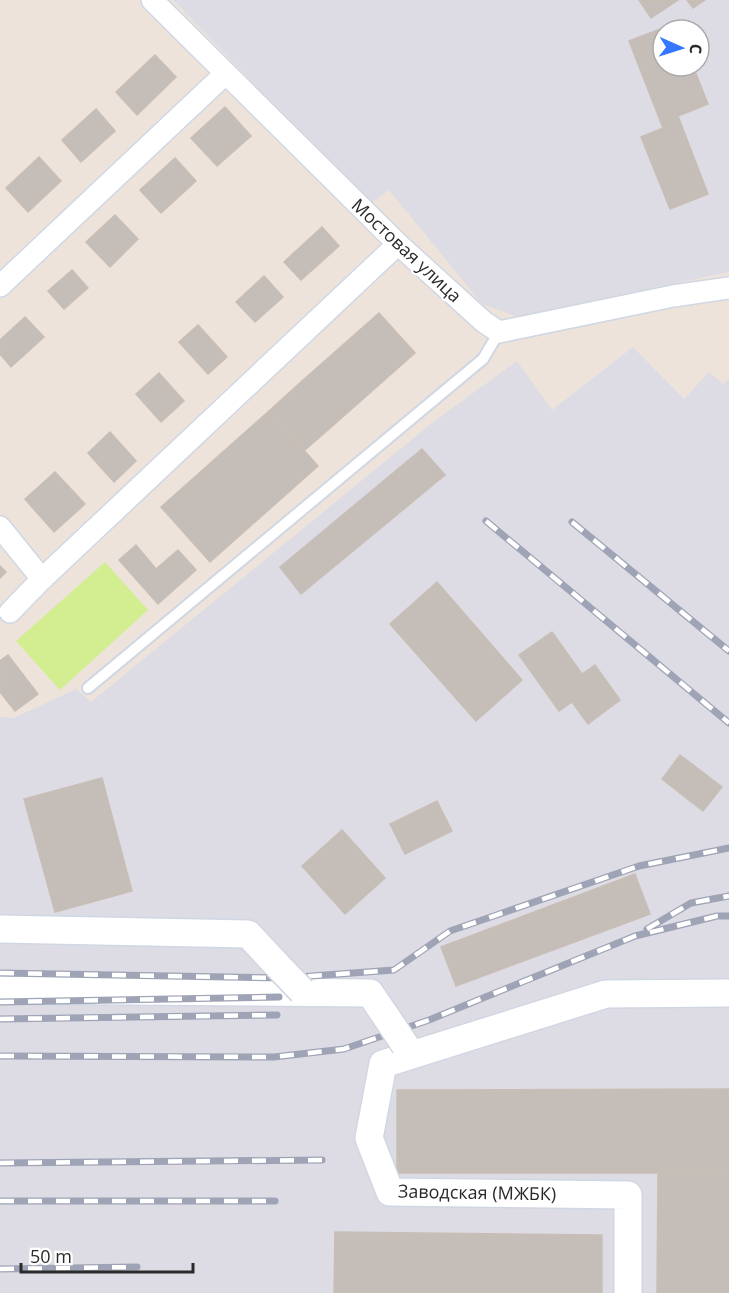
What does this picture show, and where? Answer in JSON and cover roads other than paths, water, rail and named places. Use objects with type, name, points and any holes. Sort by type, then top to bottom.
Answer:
[{"type":"street","name":"Мостовая улица","points":[[152,0],[398,244],[484,322],[500,332]]},
{"type":"street","points":[[0,286],[225,74]]},
{"type":"street","points":[[10,612],[42,579],[398,244]]},
{"type":"street","points":[[500,332],[674,296],[729,288]]},
{"type":"street","points":[[0,527],[42,579]]},
{"type":"street","points":[[0,929],[248,934],[303,992]]},
{"type":"street","points":[[0,990],[370,993],[408,1050]]},
{"type":"street","name":"Заводская (МЖБК)","points":[[627,1293],[628,1195],[390,1191],[369,1138],[383,1064],[408,1050],[606,994],[729,993]]},
{"type":"lane","points":[[88,688],[483,359],[500,332]]},
{"type":"railway","points":[[486,521],[729,723]]},
{"type":"railway","points":[[572,522],[729,651]]},
{"type":"railway","points":[[0,973],[284,978],[394,970],[450,931],[639,866],[729,848]]},
{"type":"railway","points":[[647,929],[691,903],[729,896]]},
{"type":"railway","points":[[0,1056],[274,1057],[344,1049],[429,1020],[635,936],[717,916],[729,916]]},
{"type":"railway","points":[[0,1002],[279,997]]},
{"type":"railway","points":[[0,1019],[277,1015]]},
{"type":"railway","points":[[0,1163],[322,1160]]},
{"type":"railway","points":[[0,1201],[275,1201]]},
{"type":"railway","points":[[0,1269],[137,1267]]}]
